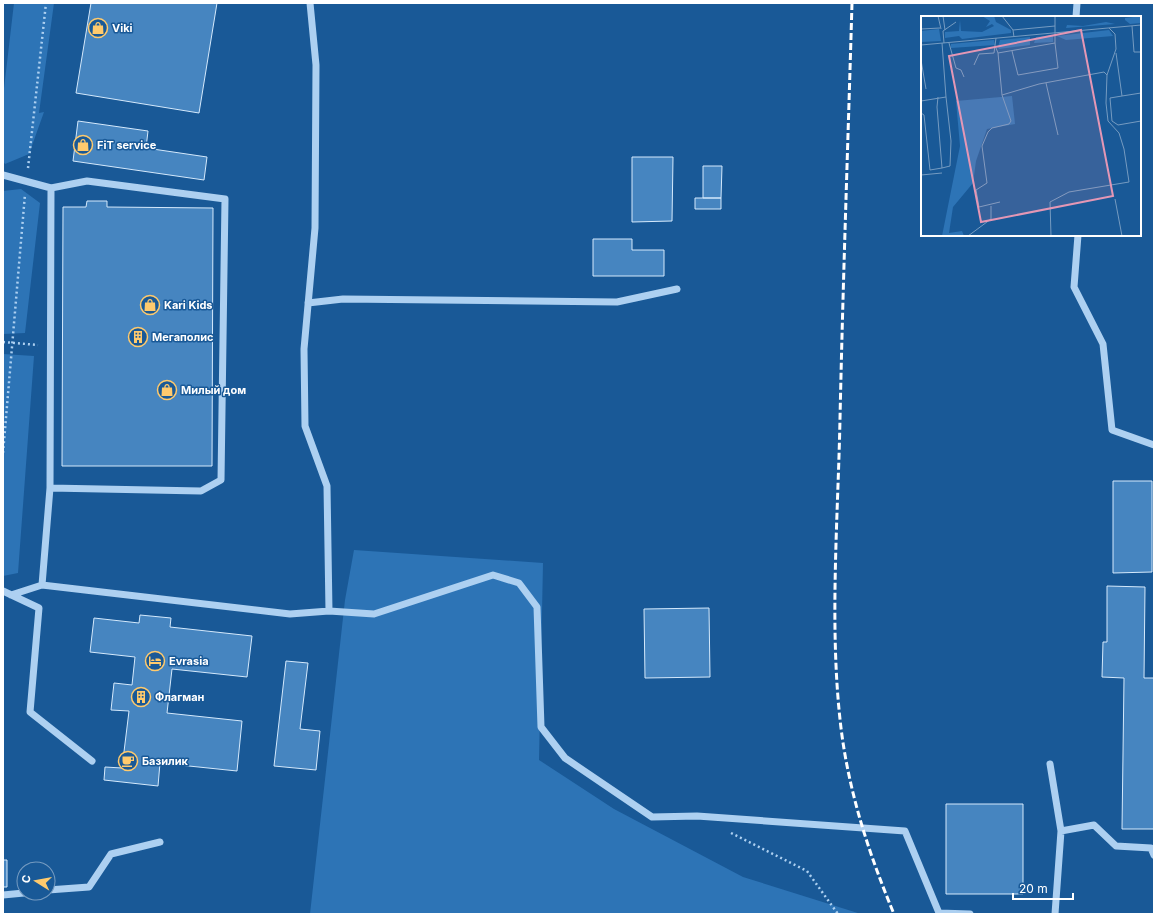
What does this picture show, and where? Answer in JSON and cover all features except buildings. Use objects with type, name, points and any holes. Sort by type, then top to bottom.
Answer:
[{"type":"lane","points":[[310,3],[316,65],[315,228],[304,349],[305,426],[327,486],[329,611]]},
{"type":"lane","points":[[1076,16],[1077,3]]},
{"type":"lane","points":[[3,175],[51,188],[87,181],[225,199],[221,480],[201,491],[50,488]]},
{"type":"lane","points":[[42,585],[50,488],[51,188]]},
{"type":"lane","points":[[1078,236],[1074,287],[1103,344],[1112,430],[1154,445]]},
{"type":"lane","points":[[308,303],[343,299],[617,302],[677,289]]},
{"type":"lane","points":[[11,595],[42,585],[290,614],[329,611],[374,614],[493,575],[519,583],[537,607],[541,727],[565,758],[652,817],[696,816],[905,831],[939,913],[970,914]]},
{"type":"lane","points":[[3,591],[39,608],[30,712],[92,761]]},
{"type":"lane","points":[[1050,764],[1061,831],[1055,914]]},
{"type":"lane","points":[[1061,831],[1094,825],[1116,846],[1151,848],[1154,855]]},
{"type":"lane","points":[[56,889],[89,887],[111,854],[160,842]]},
{"type":"lane","points":[[3,895],[16,894]]},
{"type":"path","points":[[3,453],[26,180],[46,3]]},
{"type":"path","points":[[3,342],[50,346]]},
{"type":"path","points":[[724,830],[807,871],[838,914]]},
{"type":"shaded area","points":[[14,3],[54,3],[39,113],[44,112],[29,154],[5,164],[3,161],[3,97]]},
{"type":"shaded area","points":[[21,189],[40,203],[25,333],[3,334],[3,191]]},
{"type":"shaded area","points":[[3,354],[34,356],[18,573],[3,576]]},
{"type":"shaded area","points":[[354,550],[543,563],[539,760],[614,809],[743,877],[861,914],[310,914],[345,600]]},
{"type":"railway","points":[[852,3],[835,574],[837,690],[841,728],[849,776],[855,800],[868,846],[894,914]]},
{"type":"place","name":"Viki","points":[[98,28]]},
{"type":"place","name":"FiT service","points":[[83,145]]},
{"type":"place","name":"Kari Kids","points":[[150,305]]},
{"type":"place","name":"Мегаполис","points":[[138,337]]},
{"type":"place","name":"Милый дом","points":[[167,390]]},
{"type":"place","name":"Evrasia","points":[[155,661]]},
{"type":"place","name":"Флагман","points":[[141,697]]},
{"type":"place","name":"Базилик","points":[[128,761]]}]
